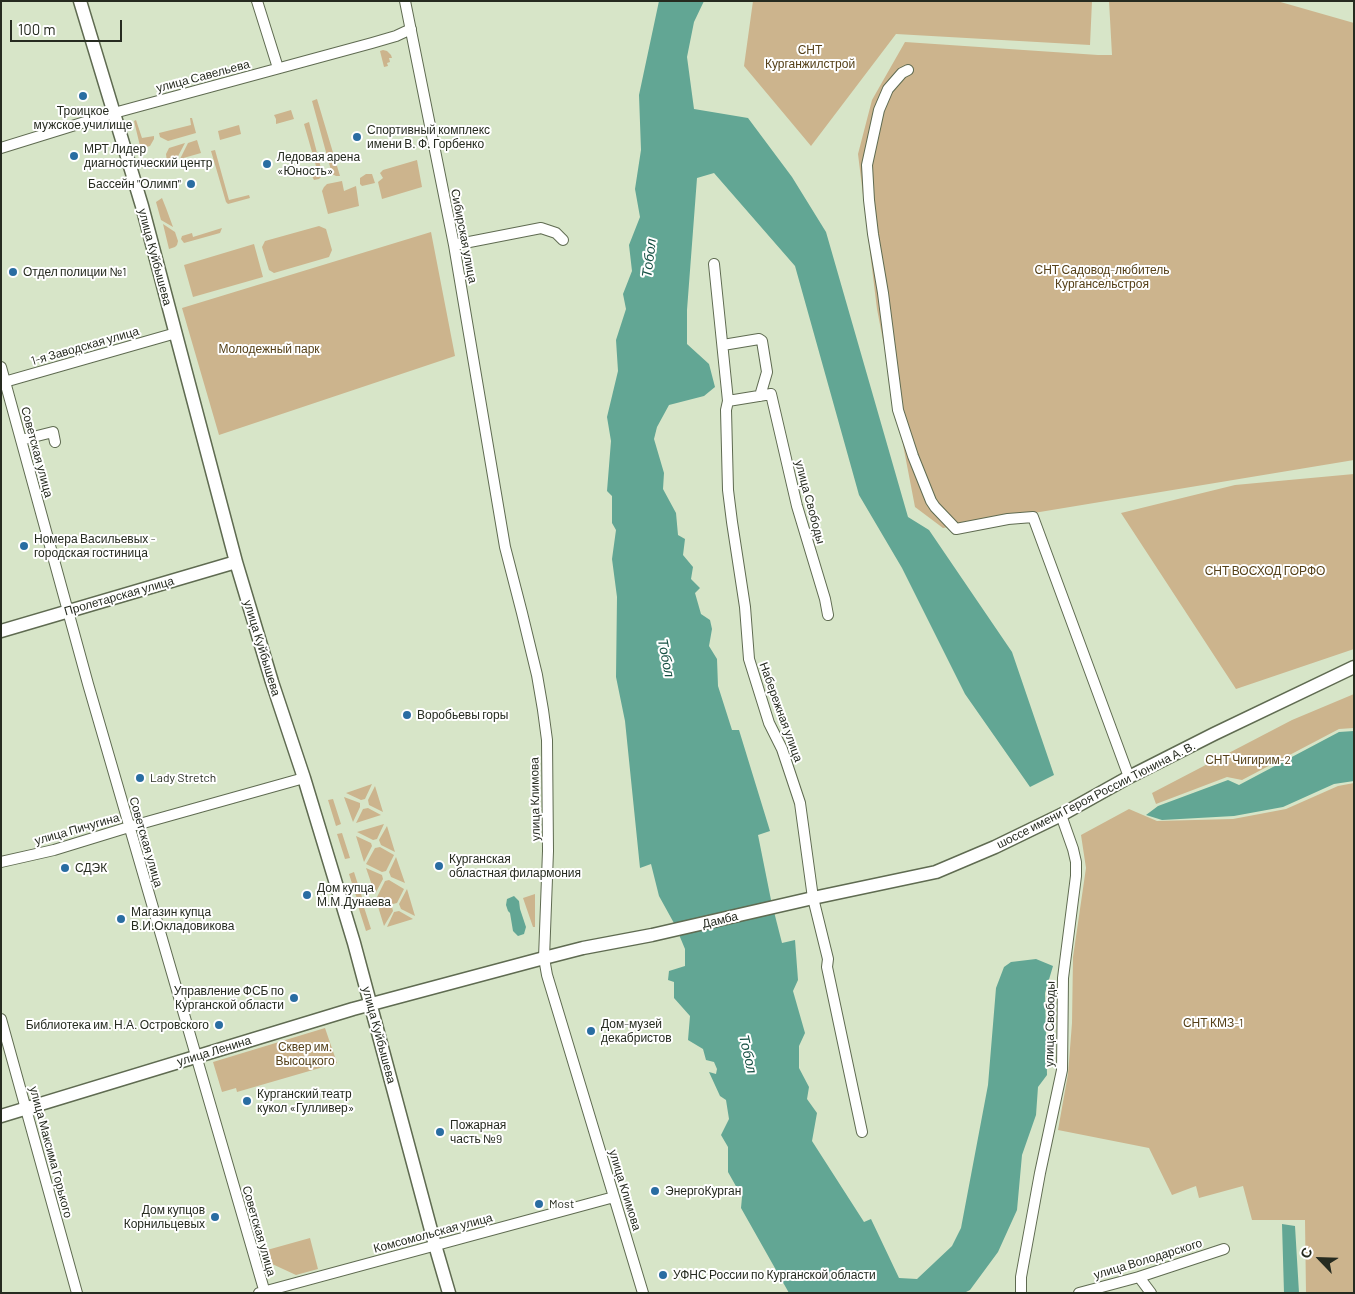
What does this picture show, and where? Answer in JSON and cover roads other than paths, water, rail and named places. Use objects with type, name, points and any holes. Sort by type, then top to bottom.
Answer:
[{"type":"main road","name":"улица Куйбышева","points":[[80,1],[142,206],[236,562],[354,942],[449,1293]]},
{"type":"main road","name":"Пролетарская улица","points":[[1,631],[236,562]]},
{"type":"main road","name":"шоссе имени Героя России Тюнина А. В.","points":[[813,898],[936,872],[995,847],[1061,815],[1129,777],[1222,730],[1354,667]]},
{"type":"main road","name":"Дамба","points":[[544,958],[813,898]]},
{"type":"main road","name":"улица Ленина","points":[[1,1116],[370,1004],[544,958]]},
{"type":"street","points":[[257,1],[278,68]]},
{"type":"street","name":"Сибирская улица","points":[[405,1],[454,245],[494,476]]},
{"type":"street","name":"улица Савельева","points":[[1,148],[114,113],[372,43],[396,36],[411,29]]},
{"type":"street","points":[[908,70],[902,73],[888,89],[879,110],[868,165],[869,200],[873,234],[883,293],[898,410],[912,456],[931,501],[956,529],[1008,519],[1033,517],[1129,777]]},
{"type":"street","points":[[454,245],[541,228],[556,232],[563,240]]},
{"type":"street","name":"Набережная улица","points":[[714,264],[728,401],[726,410],[728,490],[745,607],[749,659],[769,723],[782,749],[800,803],[813,898],[828,959],[827,967],[862,1132]]},
{"type":"street","name":"1-я Заводская улица","points":[[3,383],[176,333]]},
{"type":"street","points":[[723,345],[759,339],[762,341],[767,372],[760,396],[728,401]]},
{"type":"street","name":"Советская улица","points":[[1,367],[3,383],[22,440],[67,611],[263,1292]]},
{"type":"street","name":"улица Свободы","points":[[760,396],[771,394],[797,506],[828,615]]},
{"type":"street","points":[[22,440],[53,432],[55,442]]},
{"type":"street","name":"улица Климова","points":[[494,476],[505,547],[537,675],[544,718],[548,851],[544,958],[547,975],[643,1293]]},
{"type":"street","name":"улица Пичугина","points":[[1,862],[54,850],[304,778]]},
{"type":"street","name":"улица Свободы","points":[[1021,1293],[1021,1277],[1040,1172],[1062,1070],[1063,978],[1076,876],[1076,862],[1061,815]]},
{"type":"street","name":"улица Максима Горького","points":[[1,1019],[77,1293]]},
{"type":"street","name":"Комсомольская улица","points":[[263,1292],[614,1197]]},
{"type":"street","name":"улица Володарского","points":[[1079,1293],[1139,1277],[1224,1249]]},
{"type":"street","points":[[1139,1277],[1151,1293]]},
{"type":"water","name":"Тобол","points":[[659,1],[704,1],[694,22],[687,57],[694,109],[748,118],[792,177],[826,232],[908,517],[929,530],[1012,652],[1054,775],[1030,787],[965,694],[902,568],[859,495],[795,266],[714,173],[697,178],[687,310],[687,344],[709,364],[715,387],[704,396],[669,405],[657,427],[654,439],[664,473],[663,489],[676,513],[678,535],[685,539],[683,555],[693,567],[691,579],[700,588],[695,593],[701,614],[710,620],[712,629],[709,646],[717,659],[718,686],[732,730],[739,730],[770,831],[758,835],[782,943],[795,940],[798,980],[793,991],[805,1033],[799,1046],[799,1068],[809,1087],[807,1099],[817,1113],[812,1141],[864,1222],[871,1219],[899,1278],[917,1279],[952,1246],[961,1228],[988,1085],[996,988],[1004,967],[1011,962],[1036,959],[1053,966],[1045,993],[1047,1075],[1038,1087],[1036,1115],[1022,1155],[1017,1210],[998,1252],[970,1290],[964,1293],[789,1293],[741,1208],[742,1197],[728,1172],[728,1147],[721,1135],[729,1119],[726,1100],[720,1096],[709,1072],[716,1074],[717,1069],[714,1062],[706,1060],[703,1049],[688,1040],[690,1016],[674,998],[674,982],[668,980],[669,971],[685,966],[685,949],[675,925],[659,896],[651,864],[640,868],[625,721],[616,677],[617,597],[612,559],[616,530],[612,523],[612,496],[607,491],[611,441],[607,417],[618,371],[616,340],[626,309],[623,294],[632,271],[629,245],[640,217],[635,189],[641,150],[639,95]]},
{"type":"water","points":[[1354,731],[1354,781],[1334,784],[1283,807],[1234,816],[1162,820],[1146,815],[1158,806],[1228,780],[1239,785],[1339,732]]},
{"type":"water","points":[[514,896],[519,901],[526,927],[524,934],[518,936],[513,931],[510,913],[506,905],[507,899]]},
{"type":"water","points":[[1282,1224],[1295,1226],[1299,1293],[1284,1293]]},
{"type":"place","name":"Троицкое мужское училище","points":[[83,96]]},
{"type":"place","name":"Спортивный комплекс имени В. Ф. Горбенко","points":[[357,137]]},
{"type":"place","name":"МРТ Лидер диагностический центр","points":[[74,156]]},
{"type":"place","name":"Ледовая арена «Юность»","points":[[267,164]]},
{"type":"place","name":"Бассейн \"Олимп\"","points":[[191,184]]},
{"type":"place","name":"Отдел полиции №1","points":[[13,272]]},
{"type":"place","name":"Номера Васильевых - городская гостиница","points":[[24,546]]},
{"type":"place","name":"Воробьевы горы","points":[[407,715]]},
{"type":"place","name":"Lady Stretch","points":[[140,778]]},
{"type":"place","name":"Курганская областная филармония","points":[[439,866]]},
{"type":"place","name":"СДЭК","points":[[65,868]]},
{"type":"place","name":"Дом купца М.М.Дунаева","points":[[307,895]]},
{"type":"place","name":"Магазин купца В.И.Окладовикова","points":[[121,919]]},
{"type":"place","name":"Управление ФСБ по Курганской области","points":[[294,998]]},
{"type":"place","name":"Библиотека им. Н.А. Островского","points":[[219,1025]]},
{"type":"place","name":"Дом-музей декабристов","points":[[591,1031]]},
{"type":"place","name":"Курганский театр кукол «Гулливер»","points":[[247,1101]]},
{"type":"place","name":"Пожарная часть №9","points":[[440,1132]]},
{"type":"place","name":"ЭнергоКурган","points":[[655,1191]]},
{"type":"place","name":"Most","points":[[539,1204]]},
{"type":"place","name":"Дом купцов Корнильцевых","points":[[215,1217]]},
{"type":"place","name":"УФНС России по Курганской области","points":[[663,1275]]},
{"type":"park label","name":"СНТ Курганжилстрой","points":[[810,57]]},
{"type":"park label","name":"СНТ Садовод-любитель Кургансельстроя","points":[[1102,277]]},
{"type":"park label","name":"Молодежный парк","points":[[269,349]]},
{"type":"park label","name":"СНТ ВОСХОД ГОРФО","points":[[1265,571]]},
{"type":"park label","name":"СНТ Чигирим-2","points":[[1248,760]]},
{"type":"park label","name":"СНТ КМЗ-1","points":[[1213,1023]]},
{"type":"park label","name":"Сквер им. Высоцкого","points":[[305,1054]]}]
